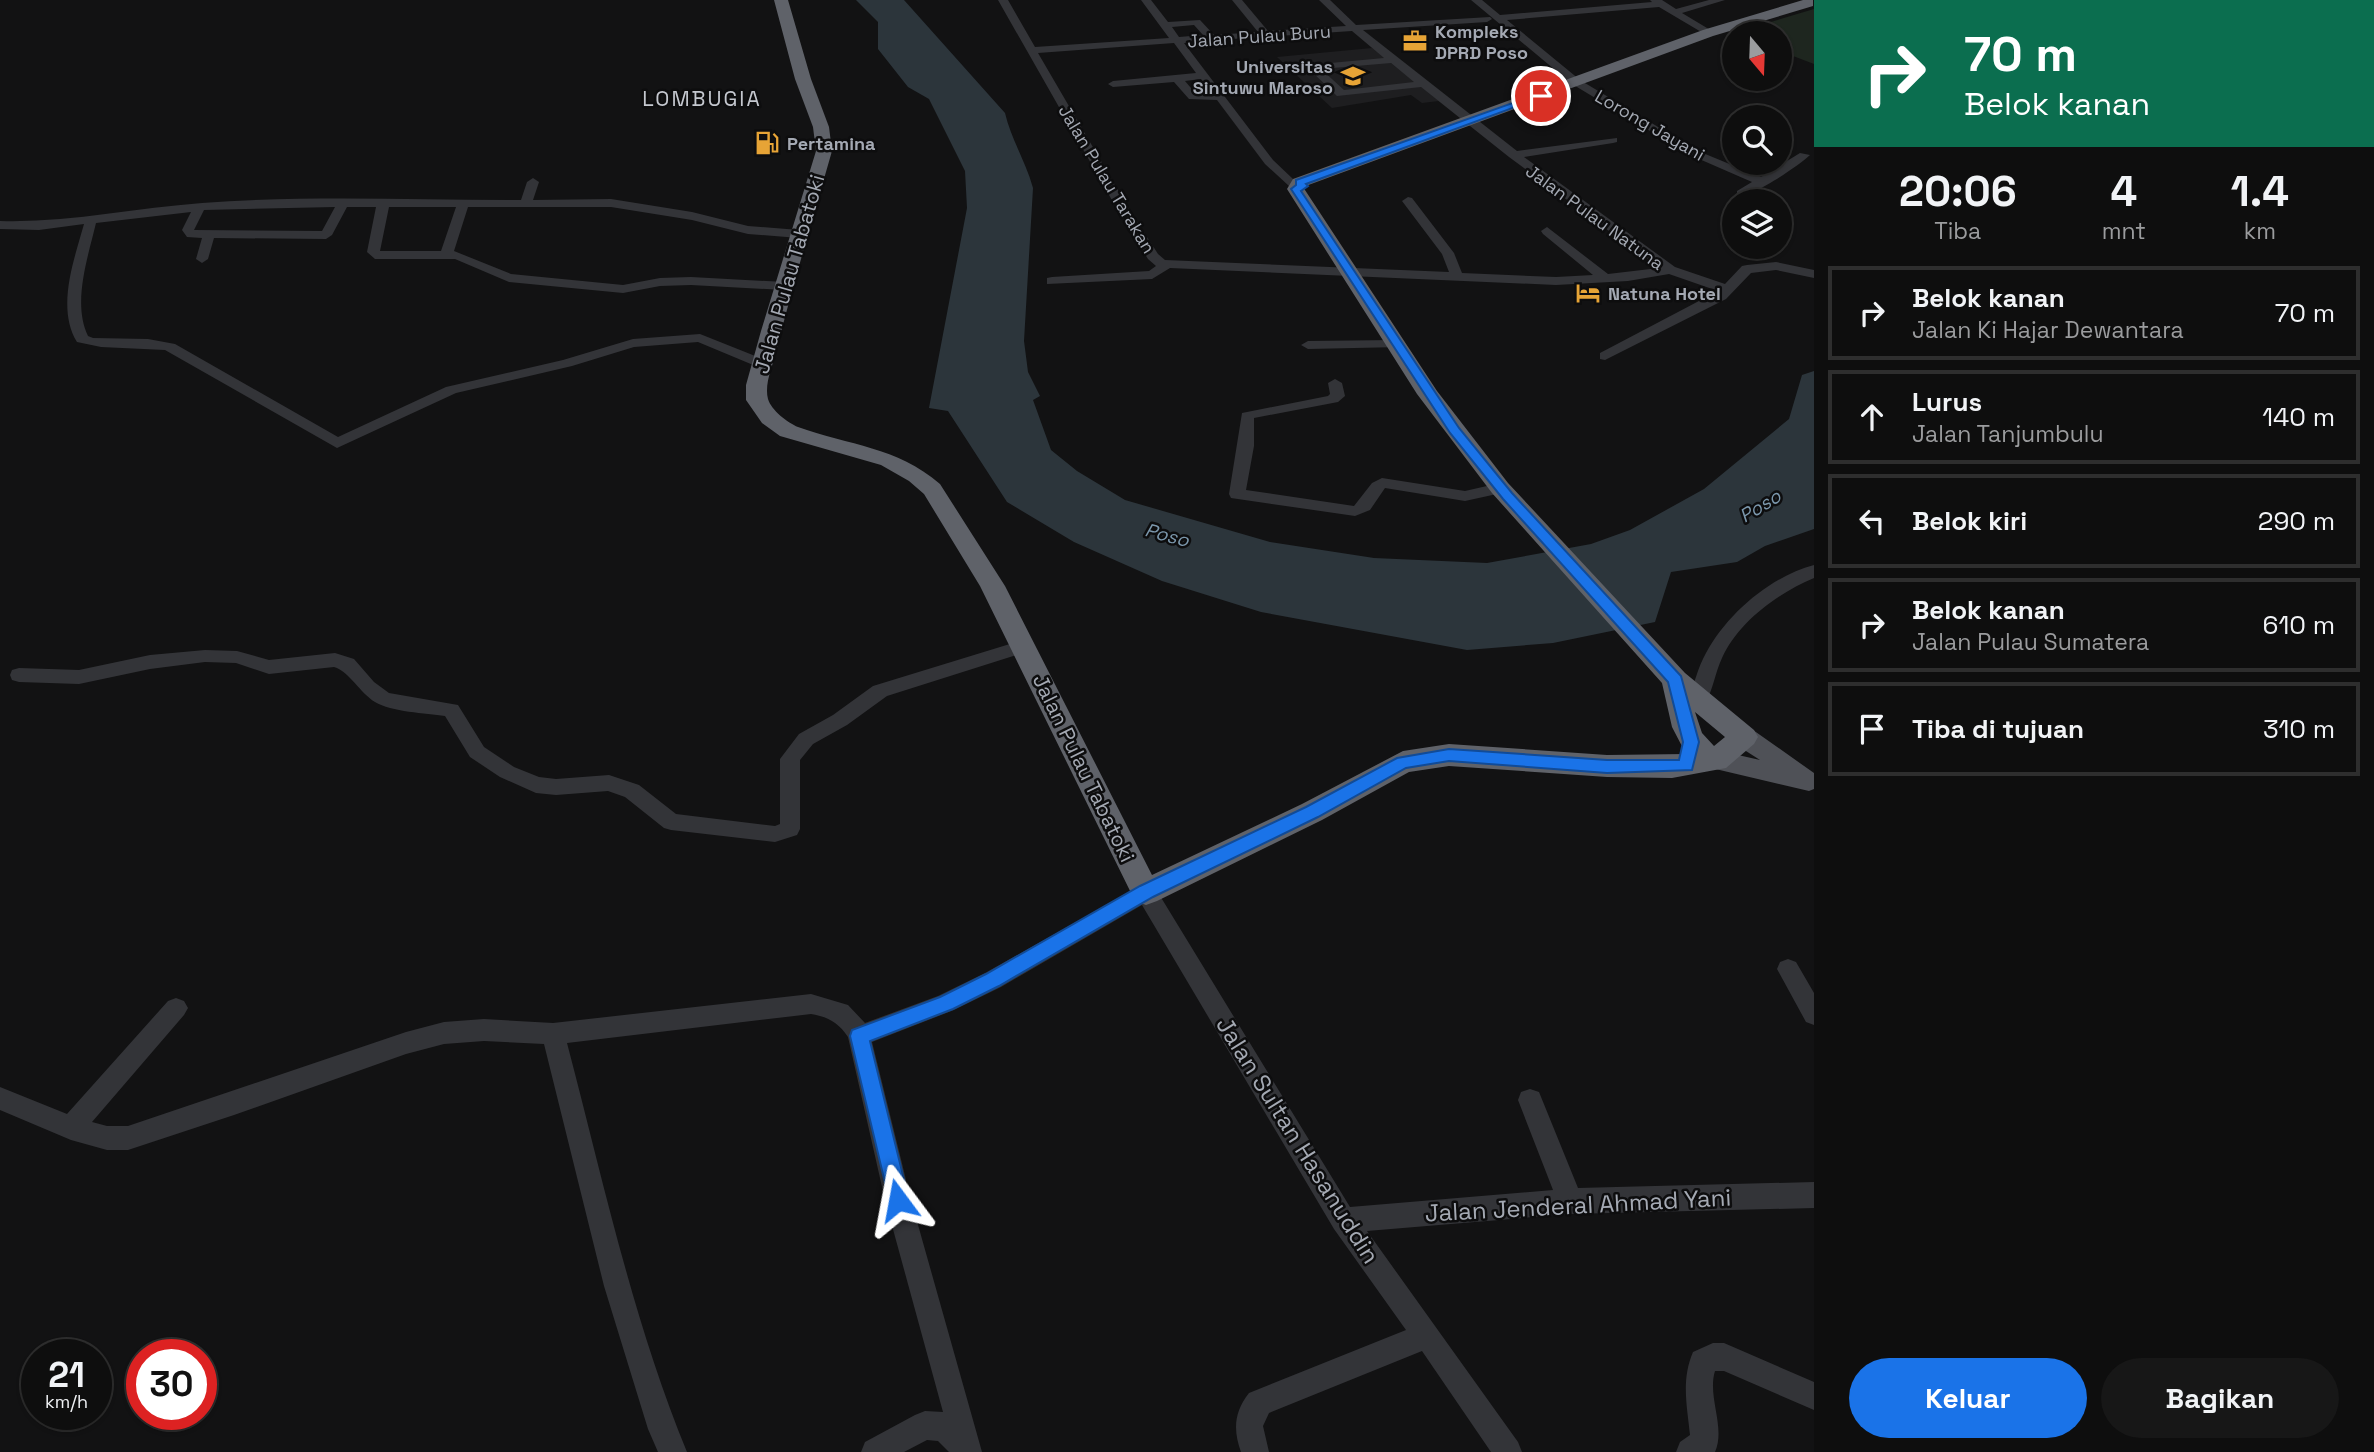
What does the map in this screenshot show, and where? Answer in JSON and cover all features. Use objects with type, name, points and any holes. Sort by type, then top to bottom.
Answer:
[{"type":"highway","name":"Jalan Pulau Tabatoki","points":[[781,0],[825,144],[821,166],[757,385],[757,400],[770,418],[782,427],[889,460],[917,476],[932,489],[987,576],[1093,793],[1146,892]]},
{"type":"highway","points":[[1146,892],[1312,812],[1386,769],[1420,757],[1449,755],[1634,768],[1688,754],[1716,760],[1744,737],[1675,680],[1504,492],[1454,430],[1295,185],[1570,85],[1708,29],[1809,2]]},
{"type":"highway","points":[[1675,680],[1688,754]]},
{"type":"highway","points":[[1688,754],[1708,707]]},
{"type":"main road","points":[[1744,737],[1811,783]]},
{"type":"main road","points":[[1716,760],[1811,783]]},
{"type":"street","name":"Jalan Pulau Tarakan","points":[[1003,0],[1155,260],[1166,265],[1351,271]]},
{"type":"street","points":[[1146,0],[1201,76],[1269,162],[1295,185]]},
{"type":"street","points":[[1237,0],[1267,36]]},
{"type":"street","name":"Jalan Pulau Natuna","points":[[1324,0],[1354,29],[1469,122],[1670,270]]},
{"type":"street","points":[[1463,0],[1493,18],[1552,62],[1570,85]]},
{"type":"street","points":[[1476,0],[1537,63],[1570,85]]},
{"type":"street","points":[[1674,12],[1720,0]]},
{"type":"street","points":[[1658,2],[1708,29]]},
{"type":"street","name":"Jalan Pulau Buru","points":[[1031,50],[1267,36],[1658,2]]},
{"type":"street","points":[[1164,25],[1197,22],[1213,40]]},
{"type":"street","points":[[1392,60],[1313,67],[1341,94],[1423,85]]},
{"type":"street","points":[[1537,63],[1552,62]]},
{"type":"street","points":[[1112,84],[1201,76]]},
{"type":"street","points":[[1177,78],[1193,97],[1218,97]]},
{"type":"street","name":"Lorong Jayani","points":[[1570,85],[1694,153],[1763,182]]},
{"type":"street","points":[[1513,155],[1613,140]]},
{"type":"street","points":[[1750,189],[1804,155]]},
{"type":"street","points":[[525,205],[533,182]]},
{"type":"street","points":[[1408,201],[1448,253],[1457,276]]},
{"type":"street","points":[[0,225],[39,226],[200,207],[344,202],[463,205],[619,203],[692,216],[748,230],[799,234]]},
{"type":"street","points":[[200,207],[188,231],[209,235],[324,236],[344,202]]},
{"type":"street","points":[[383,203],[373,254],[447,254],[464,258],[505,277],[623,289],[670,282],[739,282],[785,286]]},
{"type":"street","points":[[447,254],[463,205]]},
{"type":"street","points":[[91,220],[76,291],[75,323],[82,339],[99,342],[148,342],[170,346],[337,443],[451,390],[567,363],[633,343],[700,338],[763,364]]},
{"type":"street","points":[[1547,230],[1606,279]]},
{"type":"street","points":[[202,259],[209,235]]},
{"type":"street","points":[[1052,281],[1152,275],[1166,265]]},
{"type":"street","points":[[1605,356],[1728,290],[1742,273],[1750,268],[1776,266],[1814,274]]},
{"type":"street","points":[[1670,270],[1728,290]]},
{"type":"street","name":"Jalan Pulau Natuna","points":[[1351,271],[1547,281],[1606,279],[1670,270]]},
{"type":"street","points":[[1308,345],[1396,344]]},
{"type":"street","points":[[1335,383],[1338,396],[1333,400],[1296,404],[1247,416],[1248,435],[1237,494],[1357,511],[1364,508],[1377,486],[1382,483],[1460,495],[1504,492]]},
{"type":"street","points":[[1708,707],[1712,659],[1723,640],[1769,594],[1784,583],[1814,571]]},
{"type":"street","points":[[19,675],[79,677],[150,662],[205,656],[237,657],[269,667],[335,660],[347,664],[367,687],[384,699],[451,710],[477,752],[507,772],[536,785],[556,787],[609,783],[632,791],[671,822],[775,834],[790,829],[789,770],[794,751],[806,739],[840,720],[880,691],[1023,646]]},
{"type":"street","points":[[859,1036],[946,1003],[993,980],[1146,892]]},
{"type":"street","name":"Jalan Sultan Hasanuddin","points":[[1146,892],[1343,1220],[1508,1452]]},
{"type":"street","points":[[1788,969],[1814,1015]]},
{"type":"street","points":[[0,1098],[71,1128],[107,1138],[137,1136],[444,1032],[484,1030],[552,1034],[811,1004],[837,1008],[855,1026],[859,1036],[898,1200],[967,1452]]},
{"type":"street","points":[[71,1128],[176,1008]]},
{"type":"street","points":[[552,1034],[617,1286],[662,1429],[673,1452]]},
{"type":"street","points":[[1530,1100],[1570,1201]]},
{"type":"street","name":"Jalan Jenderal Ahmad Yani","points":[[1343,1220],[1570,1201],[1814,1195]]},
{"type":"street","points":[[1255,1452],[1248,1422],[1250,1414],[1259,1403],[1427,1335]]},
{"type":"street","points":[[1690,1452],[1705,1442],[1698,1381],[1703,1362],[1713,1357],[1724,1357],[1814,1396]]},
{"type":"street","points":[[875,1452],[911,1430],[932,1425],[950,1430],[967,1452]]},
{"type":"shaded area","points":[[1814,9],[1814,64],[1792,56],[1792,21],[1774,21]]},
{"type":"shaded area","name":"Universitas Sintuwu Maroso","points":[[1372,48],[1439,101],[1422,103],[1411,95],[1332,108],[1277,57]]},
{"type":"water","name":"Poso","points":[[856,0],[904,0],[1005,113],[1033,188],[1024,341],[1028,372],[1040,396],[1033,400],[1051,450],[1077,471],[1125,500],[1270,542],[1374,558],[1487,563],[1591,544],[1630,530],[1704,489],[1789,419],[1802,375],[1814,371],[1814,529],[1765,546],[1737,562],[1671,572],[1655,622],[1553,643],[1467,650],[1261,612],[1162,581],[1074,542],[1007,502],[948,411],[929,408],[967,208],[965,171],[929,99],[908,87],[878,49],[878,22]]},
{"type":"place","name":"Kompleks DPRD Poso","points":[[1415,41]]},
{"type":"place","name":"Universitas Sintuwu Maroso","points":[[1353,76]]},
{"type":"place","name":"Pertamina","points":[[767,143]]},
{"type":"place","name":"Natuna Hotel","points":[[1588,293]]},
{"type":"district","name":"LOMBUGIA","points":[[702,98]]},
{"type":"route","points":[[898,1200],[859,1036],[946,1003],[993,980],[1146,892],[1312,812],[1403,762],[1420,757],[1449,755],[1607,766],[1686,766],[1691,742],[1675,680],[1507,496],[1454,430],[1296,189],[1303,186],[1299,183],[1541,96]]}]
